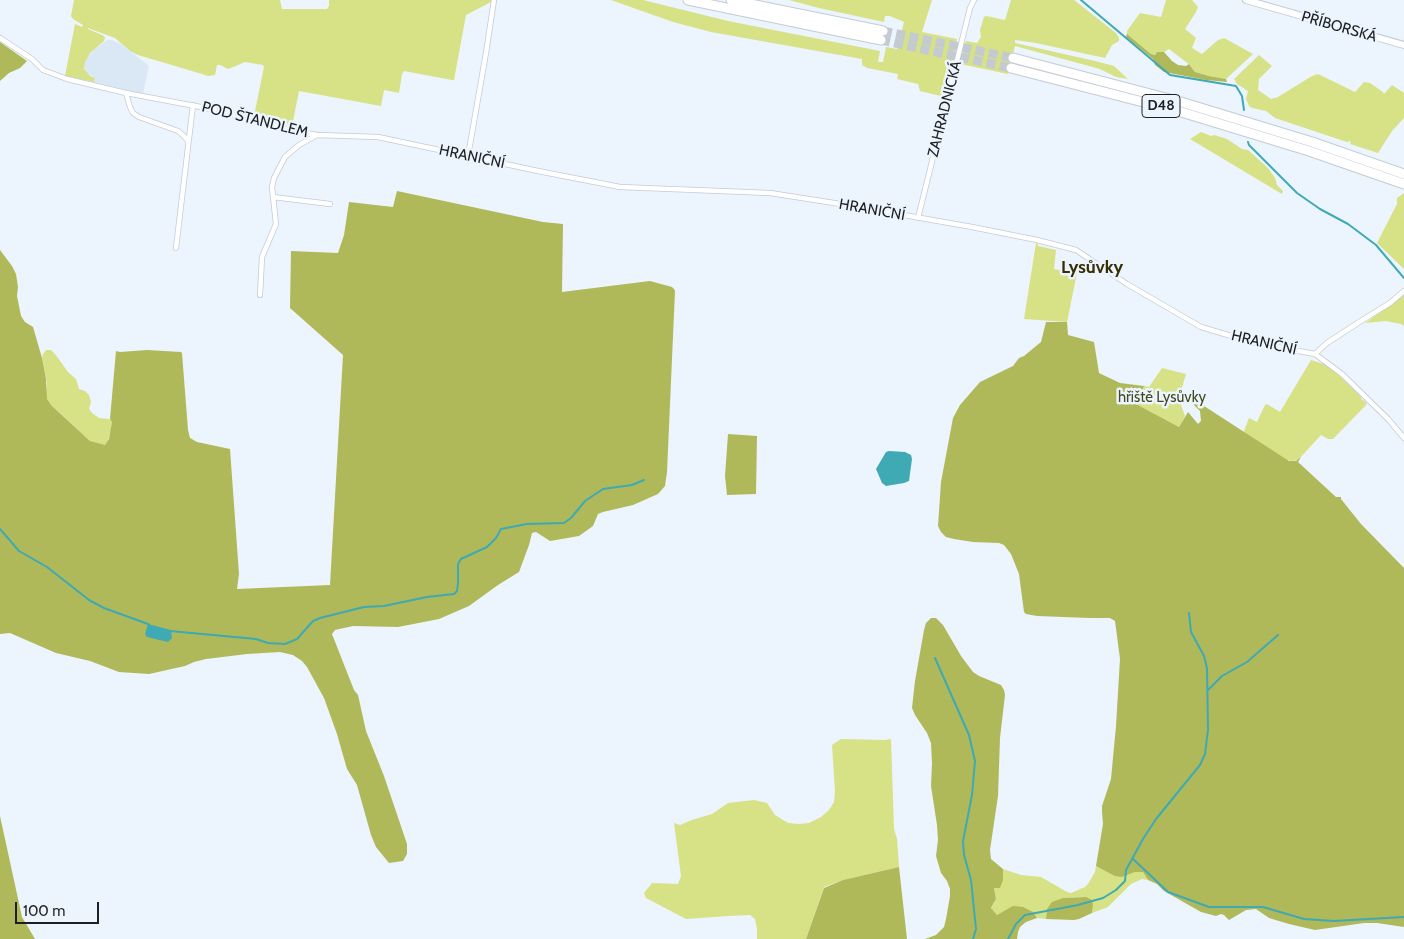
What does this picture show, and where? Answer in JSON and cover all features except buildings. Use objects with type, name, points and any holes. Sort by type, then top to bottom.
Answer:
[{"type":"highway","points":[[688,0],[882,36],[732,0]]},
{"type":"highway","name":"D48","points":[[1013,58],[1190,104],[1312,142],[1404,174]]},
{"type":"highway","name":"D48","points":[[1011,68],[1222,124],[1309,151],[1404,184]]},
{"type":"main road","name":"PŘÍBORSKÁ","points":[[1246,0],[1404,46]]},
{"type":"street","points":[[468,156],[494,0]]},
{"type":"street","name":"ZAHRADNICKÁ","points":[[918,218],[970,8],[974,0]]},
{"type":"street","name":"POD ŠTANDLEM","points":[[0,38],[32,59],[43,70],[67,79],[126,93],[193,105],[295,131],[317,135],[378,137],[407,143]]},
{"type":"street","points":[[126,93],[133,113],[178,131],[188,141]]},
{"type":"street","name":"POD ŠTANDLEM","points":[[176,248],[193,105]]},
{"type":"street","name":"POD ŠTANDLEM","points":[[260,295],[262,257],[276,224],[272,187],[274,178],[285,158],[299,145],[317,135]]},
{"type":"street","name":"HRANIČNÍ","points":[[407,143],[620,187],[770,193],[1037,240],[1076,250],[1127,284],[1201,326],[1255,343],[1315,354]]},
{"type":"street","points":[[273,197],[330,204]]},
{"type":"street","points":[[1404,291],[1390,303],[1327,343],[1315,354],[1348,379],[1404,438]]},
{"type":"shaded area","points":[[107,40],[121,44],[149,66],[143,94],[94,82],[95,78],[86,73],[84,66],[87,57]]},
{"type":"green space","points":[[74,0],[280,0],[282,9],[327,9],[329,0],[492,0],[466,15],[454,80],[404,71],[399,93],[384,90],[381,106],[299,91],[293,121],[289,124],[254,116],[263,65],[245,62],[228,69],[217,65],[215,75],[208,76],[138,55],[130,51],[115,38],[88,28],[105,38],[90,53],[85,62],[84,69],[90,76],[95,78],[94,82],[65,76],[75,24],[82,27],[83,25],[71,16]]},
{"type":"green space","points":[[611,0],[643,0],[728,21],[880,51],[878,62],[883,62],[886,47],[897,49],[904,22],[890,16],[885,16],[884,22],[789,0],[932,0],[922,32],[957,39],[945,97],[920,91],[918,84],[897,79],[898,74],[867,68],[862,65],[862,59],[711,32],[673,22]]},
{"type":"green space","points":[[1011,0],[1074,0],[1116,33],[1119,38],[1119,41],[1112,45],[1105,58],[1036,43],[1015,40],[1015,43],[1114,66],[1128,79],[1116,77],[1100,69],[1015,46],[1008,74],[960,64],[966,41],[977,43],[981,37],[980,30],[984,17],[1005,20]]},
{"type":"green space","points":[[1166,0],[1192,0],[1198,7],[1185,29],[1196,38],[1192,48],[1202,54],[1218,40],[1224,38],[1253,54],[1226,79],[1195,72],[1190,65],[1169,49],[1164,52],[1157,52],[1155,55],[1151,54],[1127,34],[1127,31],[1140,13],[1161,17]]},
{"type":"green space","points":[[1127,34],[1151,54],[1155,55],[1157,52],[1164,52],[1178,65],[1186,66],[1189,64],[1195,72],[1226,79],[1227,82],[1164,72],[1155,65],[1153,59],[1127,38]]},
{"type":"green space","points":[[0,42],[27,61],[0,81]]},
{"type":"green space","points":[[1259,55],[1272,66],[1259,79],[1258,90],[1271,99],[1278,97],[1318,74],[1355,92],[1364,82],[1370,83],[1384,94],[1392,85],[1404,93],[1404,118],[1392,131],[1378,153],[1350,144],[1351,141],[1347,142],[1275,118],[1266,111],[1249,106],[1246,99],[1248,91],[1237,84],[1234,79]]},
{"type":"green space","points":[[1201,132],[1227,139],[1242,149],[1248,150],[1268,168],[1275,178],[1277,185],[1283,191],[1282,194],[1190,139]]},
{"type":"green space","points":[[397,191],[543,222],[563,224],[562,292],[650,281],[672,287],[675,291],[667,472],[665,486],[658,494],[633,505],[598,514],[593,526],[579,536],[550,541],[536,532],[532,533],[519,572],[469,606],[439,619],[398,627],[353,626],[335,630],[332,634],[354,690],[358,695],[366,731],[384,776],[407,844],[407,854],[403,861],[389,863],[376,847],[371,835],[357,785],[347,769],[324,698],[307,667],[293,655],[280,652],[247,654],[206,659],[149,674],[119,672],[90,661],[56,653],[10,633],[0,634],[0,250],[16,274],[17,296],[21,316],[25,322],[33,327],[42,358],[47,399],[51,405],[90,441],[105,445],[109,439],[112,422],[110,419],[116,351],[181,352],[190,438],[197,442],[230,449],[239,574],[237,589],[330,585],[343,355],[290,308],[291,251],[338,253],[344,235],[349,202],[393,207]]},
{"type":"green space","points":[[1404,193],[1404,269],[1377,243],[1397,204],[1397,198]]},
{"type":"green space","points":[[1036,243],[1038,246],[1056,250],[1054,269],[1077,273],[1067,322],[1024,319]]},
{"type":"green space","points":[[1404,295],[1404,326],[1386,321],[1365,323]]},
{"type":"green space","points":[[1046,322],[1067,322],[1068,335],[1094,342],[1099,373],[1120,383],[1144,386],[1136,404],[1179,427],[1188,412],[1198,424],[1201,421],[1200,411],[1187,398],[1187,395],[1289,461],[1296,461],[1301,457],[1298,462],[1336,497],[1341,497],[1361,524],[1404,568],[1404,927],[1364,923],[1315,930],[1269,918],[1256,909],[1246,910],[1229,920],[1221,914],[1216,916],[1201,912],[1148,880],[1143,872],[1135,872],[1122,877],[1115,876],[1096,866],[1103,824],[1102,806],[1111,779],[1116,726],[1120,659],[1115,621],[1110,618],[1026,614],[1024,612],[1019,574],[1011,554],[1004,545],[946,537],[938,526],[941,482],[953,418],[960,405],[980,382],[1013,366],[1019,358],[1041,342]]},
{"type":"green space","points":[[46,350],[51,350],[55,354],[68,372],[76,379],[79,389],[89,395],[91,402],[89,409],[92,413],[99,418],[112,421],[107,444],[102,445],[90,441],[48,402],[46,395],[47,383],[42,358]]},
{"type":"green space","points":[[1311,360],[1327,365],[1360,395],[1367,404],[1333,439],[1328,439],[1321,435],[1298,460],[1287,460],[1244,431],[1249,418],[1257,422],[1265,405],[1267,404],[1280,412]]},
{"type":"green space","name":"hřiště Lysůvky","points":[[1162,368],[1186,374],[1180,394],[1185,416],[1179,427],[1136,404],[1144,386],[1149,387]]},
{"type":"green space","points":[[728,434],[757,436],[756,494],[727,495],[725,476]]},
{"type":"green space","points":[[931,618],[936,618],[943,625],[961,656],[973,672],[1001,685],[1004,690],[998,796],[990,850],[991,859],[1003,869],[1003,880],[1000,888],[994,888],[996,899],[991,908],[997,915],[1013,906],[1023,907],[1033,912],[1037,918],[1026,922],[1020,927],[1017,939],[925,939],[936,935],[944,927],[950,896],[950,889],[941,873],[936,856],[938,840],[931,786],[931,743],[912,708],[924,630],[926,623]]},
{"type":"green space","points":[[841,739],[891,739],[894,829],[897,839],[899,867],[843,880],[824,887],[806,939],[757,939],[755,919],[750,915],[686,919],[646,898],[644,893],[652,883],[678,884],[681,876],[674,823],[680,825],[712,814],[728,803],[754,800],[767,803],[775,815],[788,823],[809,823],[821,817],[834,802],[832,745]]},
{"type":"green space","points":[[0,816],[22,917],[35,939],[0,939]]},
{"type":"green space","points":[[1096,866],[1122,877],[1135,872],[1143,872],[1148,880],[1142,879],[1131,884],[1108,907],[1092,913],[1093,906],[1086,897],[1063,898],[1047,909],[1046,919],[1037,918],[1033,912],[1001,913],[997,915],[991,909],[996,899],[994,888],[1003,880],[1003,869],[1021,875],[1041,877],[1071,893],[1088,884],[1095,872]]},
{"type":"green space","points":[[899,867],[907,939],[806,939],[824,888],[843,880]]},
{"type":"green space","points":[[1086,897],[1092,900],[1092,913],[1074,920],[1046,919],[1047,909],[1052,902],[1063,898]]},
{"type":"water","points":[[886,452],[905,452],[911,455],[909,481],[886,486],[882,483],[876,469]]},
{"type":"water","points":[[148,624],[171,630],[172,638],[168,642],[147,637],[145,634]]},
{"type":"waterway","points":[[1081,0],[1170,75],[1236,86],[1242,96],[1244,110]]},
{"type":"waterway","points":[[1248,142],[1297,193],[1320,209],[1348,224],[1376,245],[1404,278]]},
{"type":"waterway","points":[[170,631],[256,639],[268,643],[285,644],[297,639],[313,621],[320,618],[364,607],[384,606],[427,597],[454,594],[457,591],[458,564],[461,559],[487,547],[496,538],[501,529],[527,524],[564,523],[571,518],[585,501],[603,489],[632,485],[644,480]]},
{"type":"waterway","points":[[0,529],[19,551],[47,567],[89,600],[104,608],[149,625]]},
{"type":"waterway","points":[[1008,939],[1016,924],[1025,915],[1078,905],[1103,898],[1116,890],[1125,881],[1126,870],[1156,819],[1200,765],[1205,754],[1208,730],[1207,668],[1204,656],[1191,632],[1189,613]]},
{"type":"waterway","points":[[1208,690],[1222,676],[1247,662],[1278,635]]},
{"type":"waterway","points":[[935,658],[969,735],[975,761],[972,795],[963,841],[964,855],[971,880],[976,929],[973,939]]},
{"type":"waterway","points":[[1133,859],[1168,892],[1209,907],[1263,907],[1304,919],[1334,921],[1404,917]]},
{"type":"tunnel","points":[[883,31],[1013,58]]},
{"type":"tunnel","points":[[881,40],[1011,68]]},
{"type":"district","name":"Lysůvky","points":[[1092,268]]}]
